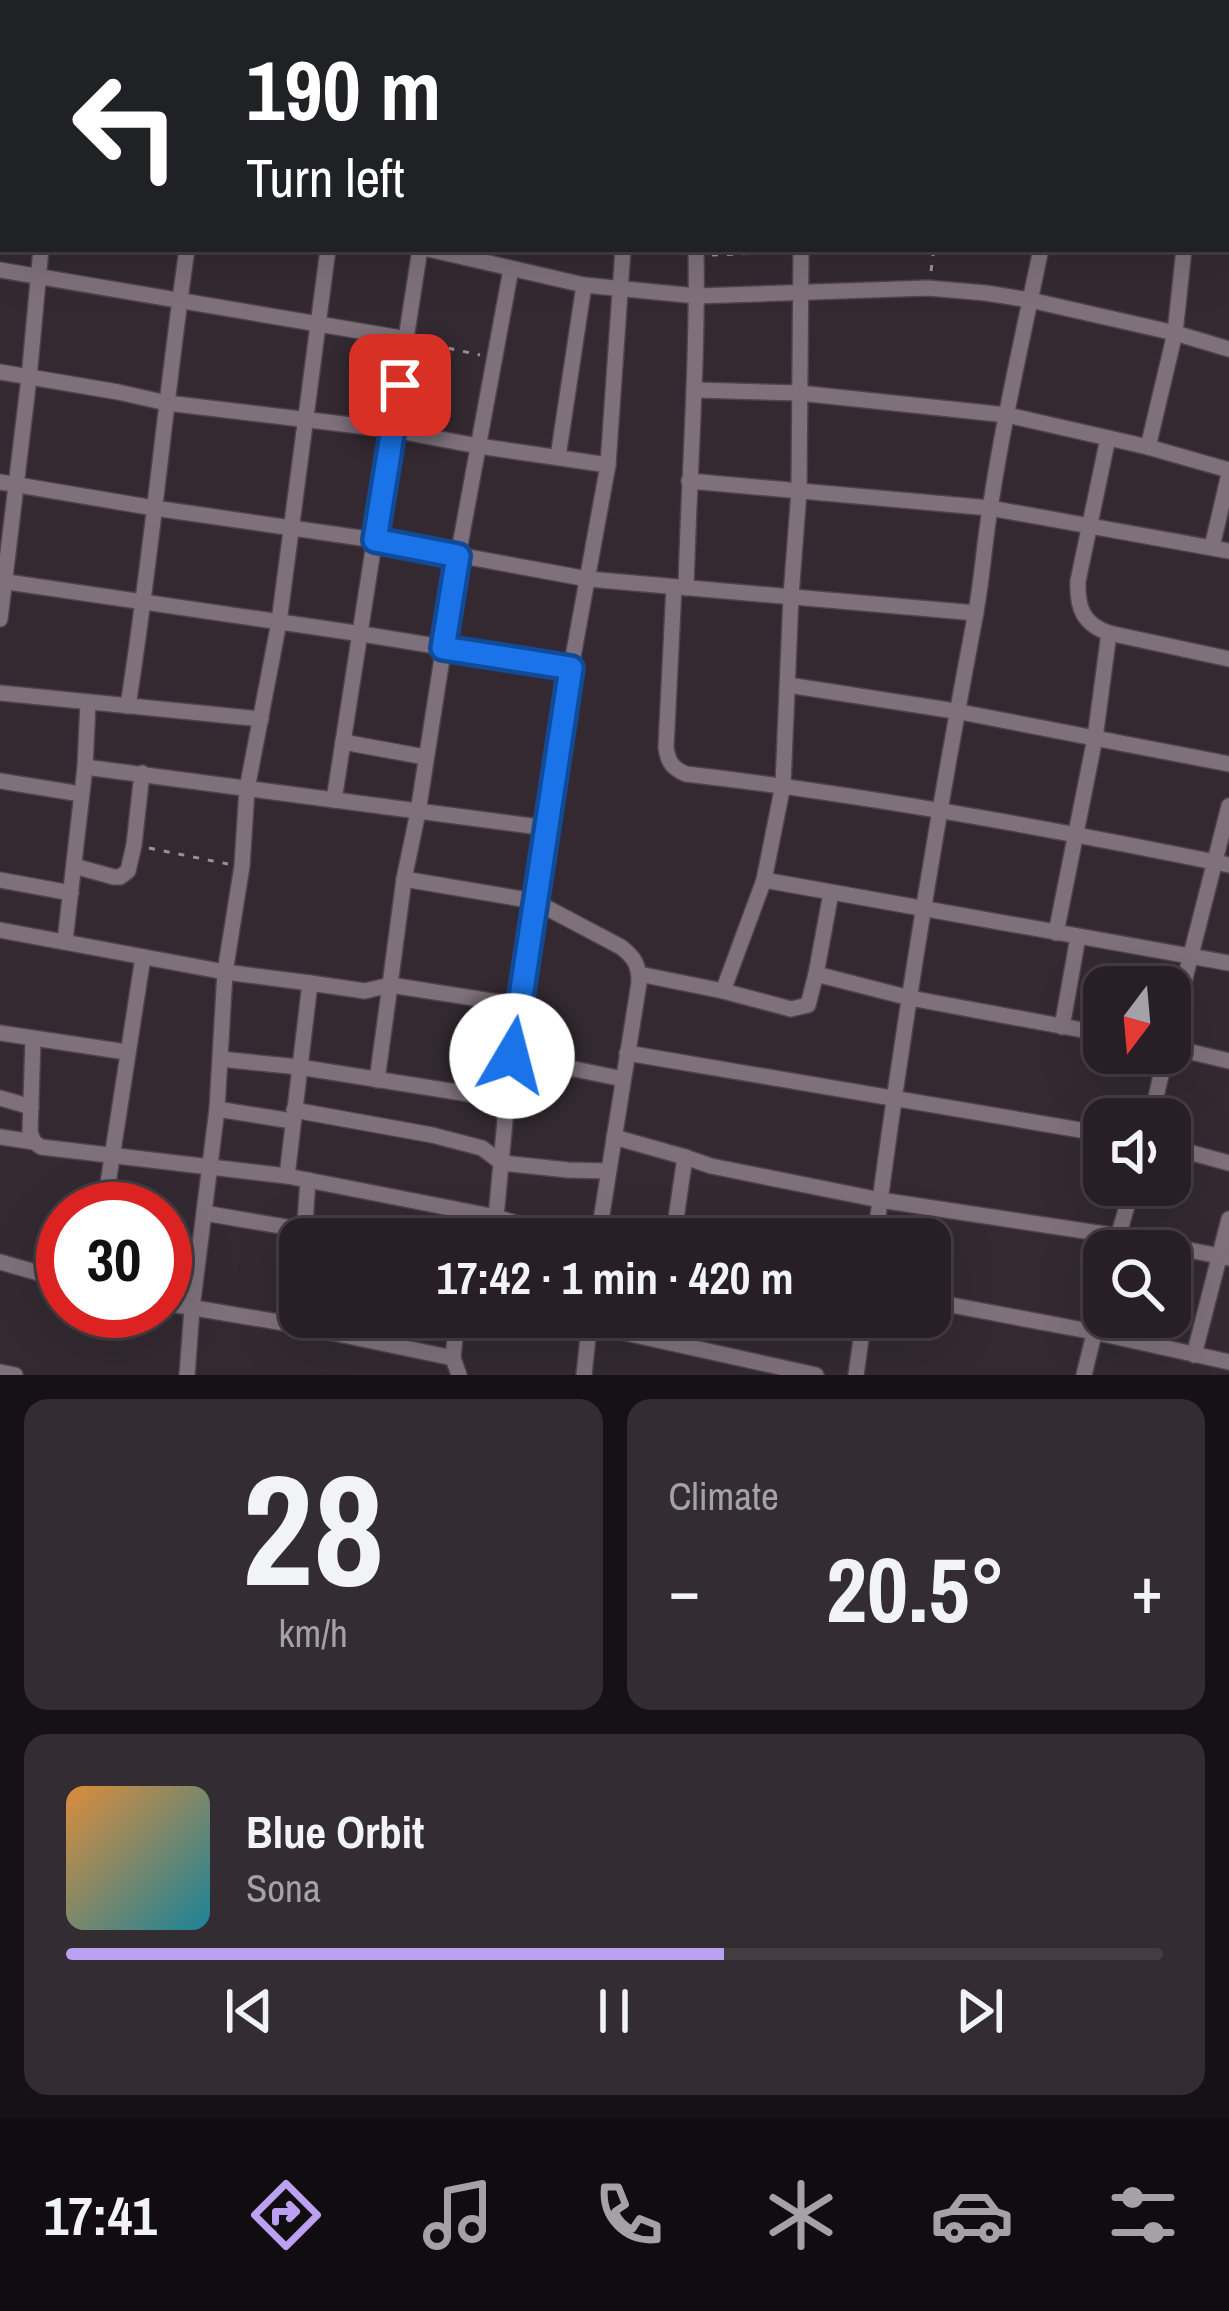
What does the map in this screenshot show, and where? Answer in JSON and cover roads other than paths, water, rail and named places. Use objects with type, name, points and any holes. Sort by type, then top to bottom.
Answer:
[{"type":"street","points":[[0,619],[8,483],[29,378],[41,252]]},
{"type":"street","points":[[128,706],[187,252]]},
{"type":"street","points":[[279,1322],[192,1308],[248,789],[279,622],[328,252]]},
{"type":"street","points":[[334,800],[423,252]]},
{"type":"street","points":[[437,252],[584,285],[697,296],[928,288],[1030,300],[1229,350]]},
{"type":"street","points":[[496,1217],[533,902],[608,465],[623,252]]},
{"type":"street","points":[[696,252],[696,390],[666,746],[670,764],[686,774],[783,785],[1075,833],[1222,864]]},
{"type":"street","points":[[722,992],[764,880],[783,785],[799,491],[801,252]]},
{"type":"street","points":[[878,1218],[990,508],[1040,252]]},
{"type":"street","points":[[1148,447],[1175,333],[1184,252]]},
{"type":"street","points":[[376,1080],[404,879],[511,269]]},
{"type":"street","points":[[0,270],[406,339]]},
{"type":"street","points":[[558,457],[584,285]]},
{"type":"street","points":[[0,372],[166,403],[394,430],[608,465]]},
{"type":"street","points":[[689,481],[990,508],[1221,549],[1229,472],[1148,447],[1007,415],[799,393],[696,390]]},
{"type":"street","points":[[1108,438],[1078,597],[1084,618],[1109,633],[1229,659]]},
{"type":"street","points":[[8,483],[375,540],[588,579],[976,613]]},
{"type":"street","points":[[2,582],[571,668]]},
{"type":"street","points":[[1056,933],[1095,738],[1109,633]]},
{"type":"street","points":[[788,685],[956,711],[1229,764]]},
{"type":"street","points":[[0,693],[261,718]]},
{"type":"street","points":[[65,941],[88,703]]},
{"type":"street","points":[[343,742],[425,757]]},
{"type":"street","points":[[85,767],[547,828]]},
{"type":"street","points":[[74,866],[120,877],[128,871],[142,773]]},
{"type":"street","points":[[0,781],[81,794]]},
{"type":"street","points":[[1189,966],[1222,864],[1229,806]]},
{"type":"street","points":[[404,879],[533,902],[633,956],[639,974],[601,1218]]},
{"type":"street","points":[[0,880],[71,893]]},
{"type":"street","points":[[764,880],[1229,963]]},
{"type":"street","points":[[639,974],[800,1009],[811,1000],[831,893]]},
{"type":"street","points":[[0,930],[225,972],[364,991],[389,985],[518,1005]]},
{"type":"street","points":[[1062,1027],[1078,937]]},
{"type":"street","points":[[108,1182],[143,957]]},
{"type":"street","points":[[816,974],[910,998],[1083,1030]]},
{"type":"street","points":[[287,1177],[310,983]]},
{"type":"street","points":[[0,1034],[126,1052]]},
{"type":"street","points":[[33,1040],[30,1132],[34,1142]]},
{"type":"street","points":[[627,1053],[1083,1131]]},
{"type":"street","points":[[1191,1054],[1229,1060]]},
{"type":"street","points":[[512,1056],[623,1078]]},
{"type":"street","points":[[220,1059],[507,1100]]},
{"type":"street","points":[[0,1098],[32,1107]]},
{"type":"street","points":[[217,1109],[432,1135],[482,1148],[502,1163],[608,1171]]},
{"type":"street","points":[[0,1137],[56,1150],[308,1180],[499,1218]]},
{"type":"street","points":[[614,1137],[710,1166],[1083,1238]]},
{"type":"street","points":[[1191,1152],[1229,1162]]},
{"type":"street","points":[[676,1218],[685,1157]]},
{"type":"street","points":[[305,1218],[308,1180]]},
{"type":"street","points":[[204,1214],[279,1229]]},
{"type":"street","points":[[1194,1355],[1225,1257],[1229,1219]]},
{"type":"street","points":[[1191,1253],[1225,1257]]},
{"type":"street","points":[[0,1262],[36,1272]]},
{"type":"street","points":[[951,1305],[1083,1330]]},
{"type":"street","points":[[187,1375],[190,1338]]},
{"type":"street","points":[[345,1338],[456,1366]]},
{"type":"street","points":[[584,1375],[588,1338]]},
{"type":"street","points":[[661,1338],[816,1375]]},
{"type":"street","points":[[856,1375],[861,1338]]},
{"type":"street","points":[[1084,1375],[1093,1338]]},
{"type":"street","points":[[1120,1338],[1229,1362]]},
{"type":"street","points":[[0,1372],[15,1375]]}]
